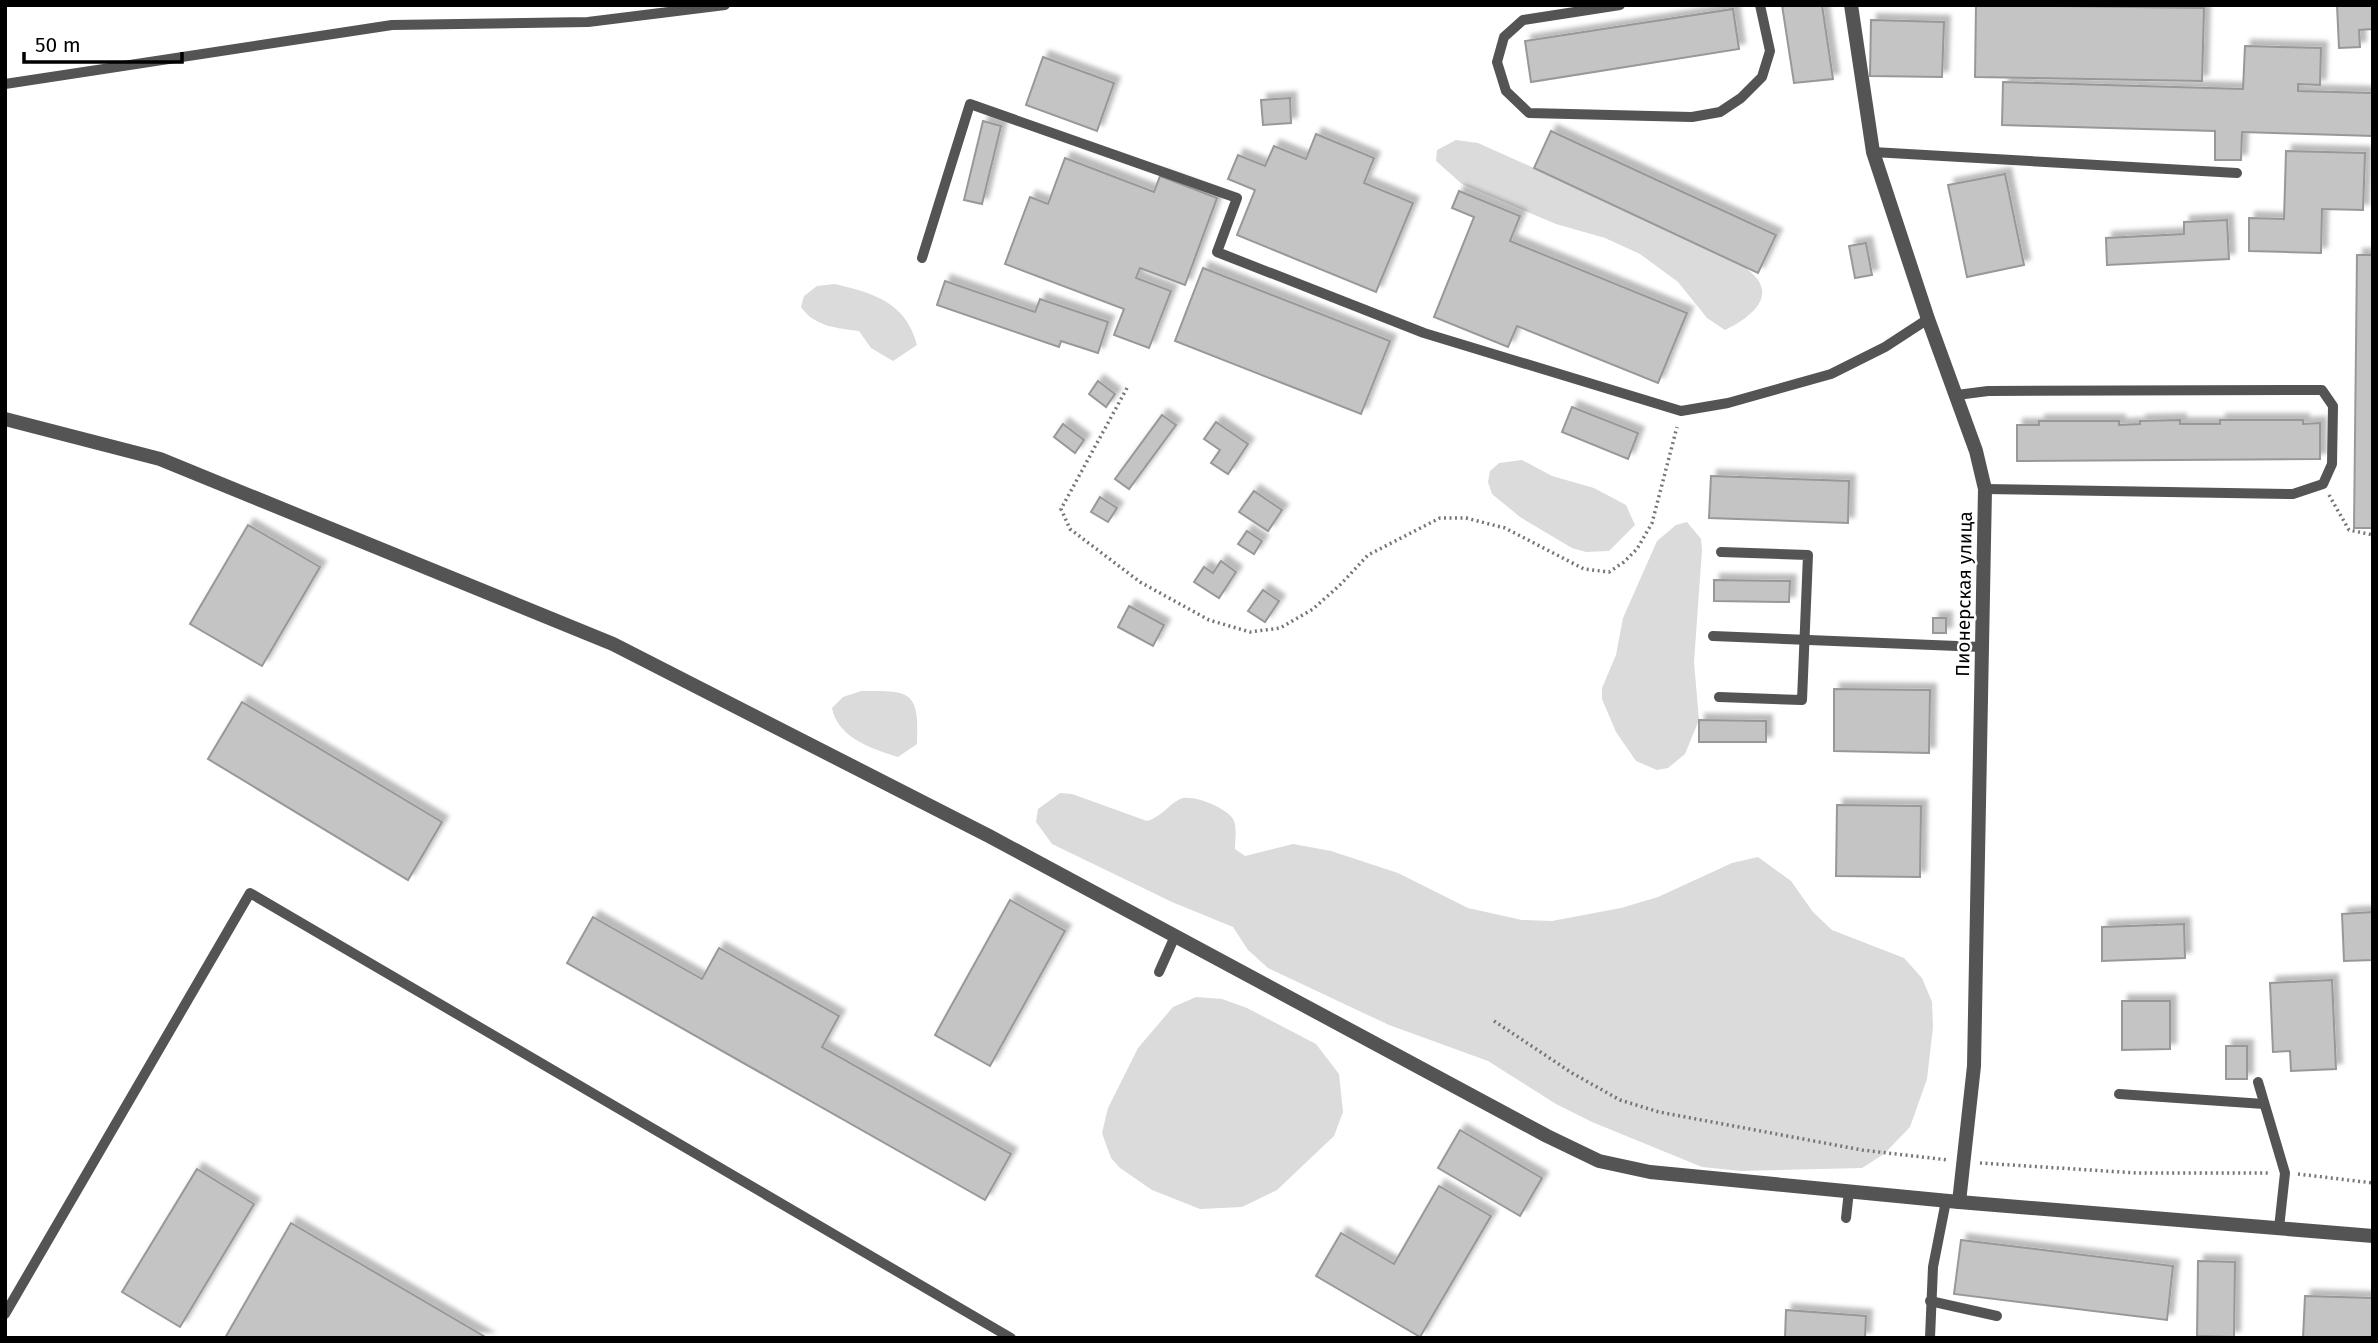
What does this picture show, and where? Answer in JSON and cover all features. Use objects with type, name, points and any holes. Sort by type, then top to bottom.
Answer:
[{"type":"street","name":"Пионерская улица","points":[[1851,5],[1873,152],[1928,319],[1976,451],[1985,489],[1974,1066],[1964,1162],[1953,1201]]},
{"type":"street","points":[[5,419],[160,459],[613,644],[989,836],[1599,1161],[1650,1172],[1953,1201],[2373,1236]]},
{"type":"lane","points":[[5,84],[392,25],[588,22],[725,5]]},
{"type":"lane","points":[[1620,5],[1523,20],[1504,37],[1497,62],[1506,91],[1529,113],[1692,117],[1720,112],[1741,98],[1762,77],[1770,51],[1760,5]]},
{"type":"lane","points":[[922,258],[970,104],[1237,198],[1217,252],[1424,332],[1681,411],[1728,404],[1831,374],[1885,347],[1928,319]]},
{"type":"lane","points":[[1873,152],[2237,173]]},
{"type":"lane","points":[[1957,395],[1988,391],[2322,390],[2333,407],[2332,464],[2323,484],[2293,494],[1985,489]]},
{"type":"lane","points":[[1718,697],[1802,700],[1808,555],[1721,552]]},
{"type":"lane","points":[[1713,636],[1982,647]]},
{"type":"lane","points":[[5,1314],[250,893],[1011,1338]]},
{"type":"lane","points":[[1159,972],[1175,936]]},
{"type":"lane","points":[[2258,1082],[2286,1173],[2279,1228]]},
{"type":"lane","points":[[2119,1094],[2264,1104]]},
{"type":"lane","points":[[1846,1218],[1849,1191]]},
{"type":"lane","points":[[1930,1338],[1933,1267],[1953,1201]]},
{"type":"lane","points":[[1930,1301],[1997,1316]]},
{"type":"path","points":[[1127,388],[1061,509],[1070,529],[1140,582],[1209,620],[1250,632],[1280,628],[1313,609],[1368,555],[1440,518],[1466,518],[1504,528],[1584,569],[1609,572],[1637,549],[1652,523],[1681,411]]},
{"type":"path","points":[[2323,484],[2349,530],[2373,535]]},
{"type":"path","points":[[1494,1021],[1572,1073],[1620,1100],[1659,1112],[1862,1150],[1964,1162],[2137,1173],[2286,1173],[2373,1183]]},
{"type":"shaded area","points":[[1456,140],[1478,143],[1733,257],[1758,280],[1762,288],[1759,304],[1747,317],[1725,330],[1707,318],[1678,282],[1640,254],[1605,238],[1556,224],[1462,184],[1436,161],[1437,150]]},
{"type":"shaded area","points":[[835,284],[875,296],[896,309],[912,330],[917,345],[893,361],[871,348],[859,331],[827,325],[813,319],[801,307],[804,296],[817,286]]},
{"type":"shaded area","points":[[1522,460],[1552,476],[1594,488],[1626,505],[1635,525],[1609,551],[1586,552],[1572,548],[1520,517],[1492,494],[1488,482],[1490,471],[1499,463]]},
{"type":"shaded area","points":[[1687,522],[1701,539],[1702,550],[1694,662],[1699,720],[1685,754],[1668,768],[1657,770],[1636,761],[1616,732],[1602,699],[1602,688],[1616,655],[1623,618],[1657,541],[1676,525]]},
{"type":"shaded area","points":[[861,691],[901,693],[908,697],[916,713],[917,744],[898,757],[867,746],[848,734],[835,718],[832,708],[843,697]]},
{"type":"shaded area","points":[[1060,793],[1072,794],[1147,821],[1180,799],[1201,800],[1231,816],[1235,827],[1235,849],[1245,856],[1293,844],[1331,851],[1398,873],[1468,908],[1522,920],[1552,921],[1621,908],[1658,897],[1732,863],[1758,857],[1791,881],[1813,912],[1832,930],[1904,958],[1922,978],[1932,1002],[1933,1027],[1927,1079],[1910,1127],[1884,1154],[1862,1168],[1741,1171],[1702,1167],[1592,1122],[1556,1104],[1488,1061],[1389,1025],[1268,968],[1248,950],[1233,927],[1172,902],[1052,844],[1036,822],[1038,809]]},
{"type":"shaded area","points":[[1196,997],[1222,999],[1247,1008],[1316,1044],[1339,1074],[1343,1112],[1334,1136],[1277,1190],[1242,1207],[1200,1209],[1152,1190],[1120,1168],[1111,1158],[1102,1133],[1108,1108],[1138,1048],[1173,1007]]},
{"type":"building","points":[[1782,5],[1822,5],[1833,79],[1794,83]]},
{"type":"building","points":[[1976,5],[2204,8],[2202,81],[1975,77]]},
{"type":"building","points":[[2337,5],[2373,5],[2373,29],[2359,30],[2360,47],[2339,48]]},
{"type":"building","points":[[1733,9],[1739,49],[1531,82],[1525,41]]},
{"type":"building","points":[[1871,20],[1944,22],[1942,77],[1870,76]]},
{"type":"building","points":[[2245,46],[2321,48],[2320,85],[2298,84],[2298,91],[2373,93],[2373,136],[2242,132],[2241,160],[2215,160],[2215,131],[2002,125],[2003,82],[2243,89]]},
{"type":"building","points":[[1043,57],[1114,83],[1097,131],[1026,105]]},
{"type":"building","points":[[1290,98],[1291,123],[1263,125],[1261,100]]},
{"type":"building","points":[[983,121],[1001,126],[982,204],[964,200]]},
{"type":"building","points":[[1551,131],[1776,235],[1758,273],[1534,168]]},
{"type":"building","points":[[1316,134],[1374,158],[1364,183],[1413,203],[1376,292],[1237,235],[1255,190],[1228,179],[1238,155],[1265,166],[1274,146],[1306,159]]},
{"type":"building","points":[[2286,151],[2365,153],[2363,210],[2322,209],[2321,253],[2249,251],[2249,218],[2284,219]]},
{"type":"building","points":[[1065,158],[1154,192],[1160,176],[1217,198],[1185,285],[1140,268],[1136,278],[1171,291],[1149,348],[1114,335],[1124,309],[1005,264],[1030,197],[1048,204]]},
{"type":"building","points":[[2005,174],[2024,265],[1967,277],[1948,185]]},
{"type":"building","points":[[1459,191],[1520,216],[1510,241],[1687,313],[1658,383],[1517,326],[1508,347],[1434,317],[1474,217],[1452,208]]},
{"type":"building","points":[[2227,220],[2229,259],[2107,265],[2106,238],[2184,234],[2184,222]]},
{"type":"building","points":[[1866,243],[1872,275],[1855,278],[1849,246]]},
{"type":"building","points":[[2357,255],[2373,255],[2373,528],[2354,528]]},
{"type":"building","points":[[1203,268],[1390,341],[1361,414],[1175,341]]},
{"type":"building","points":[[945,281],[1035,312],[1040,299],[1108,322],[1098,353],[1061,341],[1059,347],[937,305]]},
{"type":"building","points":[[1098,381],[1115,394],[1106,407],[1089,394]]},
{"type":"building","points":[[1572,407],[1638,433],[1628,459],[1562,432]]},
{"type":"building","points":[[1162,415],[1176,425],[1129,489],[1115,479]]},
{"type":"building","points":[[2180,420],[2180,424],[2220,424],[2220,420],[2303,420],[2303,424],[2320,423],[2320,459],[2017,461],[2017,425],[2039,425],[2039,421],[2119,421],[2119,425],[2140,424],[2140,421]]},
{"type":"building","points":[[1216,422],[1248,444],[1228,474],[1211,463],[1220,450],[1204,439]]},
{"type":"building","points":[[1063,424],[1084,440],[1075,453],[1054,437]]},
{"type":"building","points":[[1711,476],[1849,481],[1848,523],[1709,518]]},
{"type":"building","points":[[1254,491],[1282,510],[1268,531],[1239,512]]},
{"type":"building","points":[[1100,497],[1117,508],[1108,522],[1091,512]]},
{"type":"building","points":[[248,525],[320,567],[262,666],[190,624]]},
{"type":"building","points":[[1247,531],[1262,541],[1254,554],[1238,544]]},
{"type":"building","points":[[1221,561],[1236,572],[1219,598],[1194,582],[1204,567],[1213,573]]},
{"type":"building","points":[[1714,580],[1790,581],[1789,602],[1714,601]]},
{"type":"building","points":[[1263,590],[1279,601],[1265,622],[1248,611]]},
{"type":"building","points":[[1129,606],[1164,625],[1153,646],[1118,627]]},
{"type":"building","points":[[1933,618],[1946,618],[1946,633],[1933,633]]},
{"type":"building","points":[[1834,689],[1930,690],[1929,753],[1834,751]]},
{"type":"building","points":[[242,702],[442,822],[408,880],[208,759]]},
{"type":"building","points":[[1699,720],[1766,721],[1766,742],[1699,742]]},
{"type":"building","points":[[1837,805],[1921,806],[1920,877],[1836,876]]},
{"type":"building","points":[[1010,900],[1065,931],[990,1066],[935,1035]]},
{"type":"building","points":[[2373,912],[2373,960],[2344,961],[2342,914]]},
{"type":"building","points":[[593,917],[702,979],[719,948],[839,1016],[822,1047],[1011,1154],[985,1200],[567,963]]},
{"type":"building","points":[[2184,924],[2185,958],[2102,961],[2102,927]]},
{"type":"building","points":[[2332,980],[2336,1069],[2291,1071],[2290,1051],[2273,1052],[2270,983]]},
{"type":"building","points":[[2122,1001],[2170,1001],[2170,1049],[2122,1050]]},
{"type":"building","points":[[2226,1046],[2247,1046],[2247,1079],[2226,1079]]},
{"type":"building","points":[[1460,1130],[1542,1178],[1520,1216],[1438,1168]]},
{"type":"building","points":[[197,1169],[254,1204],[180,1327],[122,1292]]},
{"type":"building","points":[[1439,1186],[1491,1216],[1420,1337],[1316,1276],[1341,1233],[1394,1264]]},
{"type":"building","points":[[291,1223],[487,1338],[225,1338]]},
{"type":"building","points":[[1961,1240],[2173,1266],[2167,1320],[1954,1294]]},
{"type":"building","points":[[2198,1261],[2235,1262],[2234,1337],[2197,1336]]},
{"type":"building","points":[[2305,1296],[2373,1298],[2373,1338],[2303,1338]]},
{"type":"building","points":[[1786,1310],[1866,1316],[1865,1338],[1785,1338]]}]
